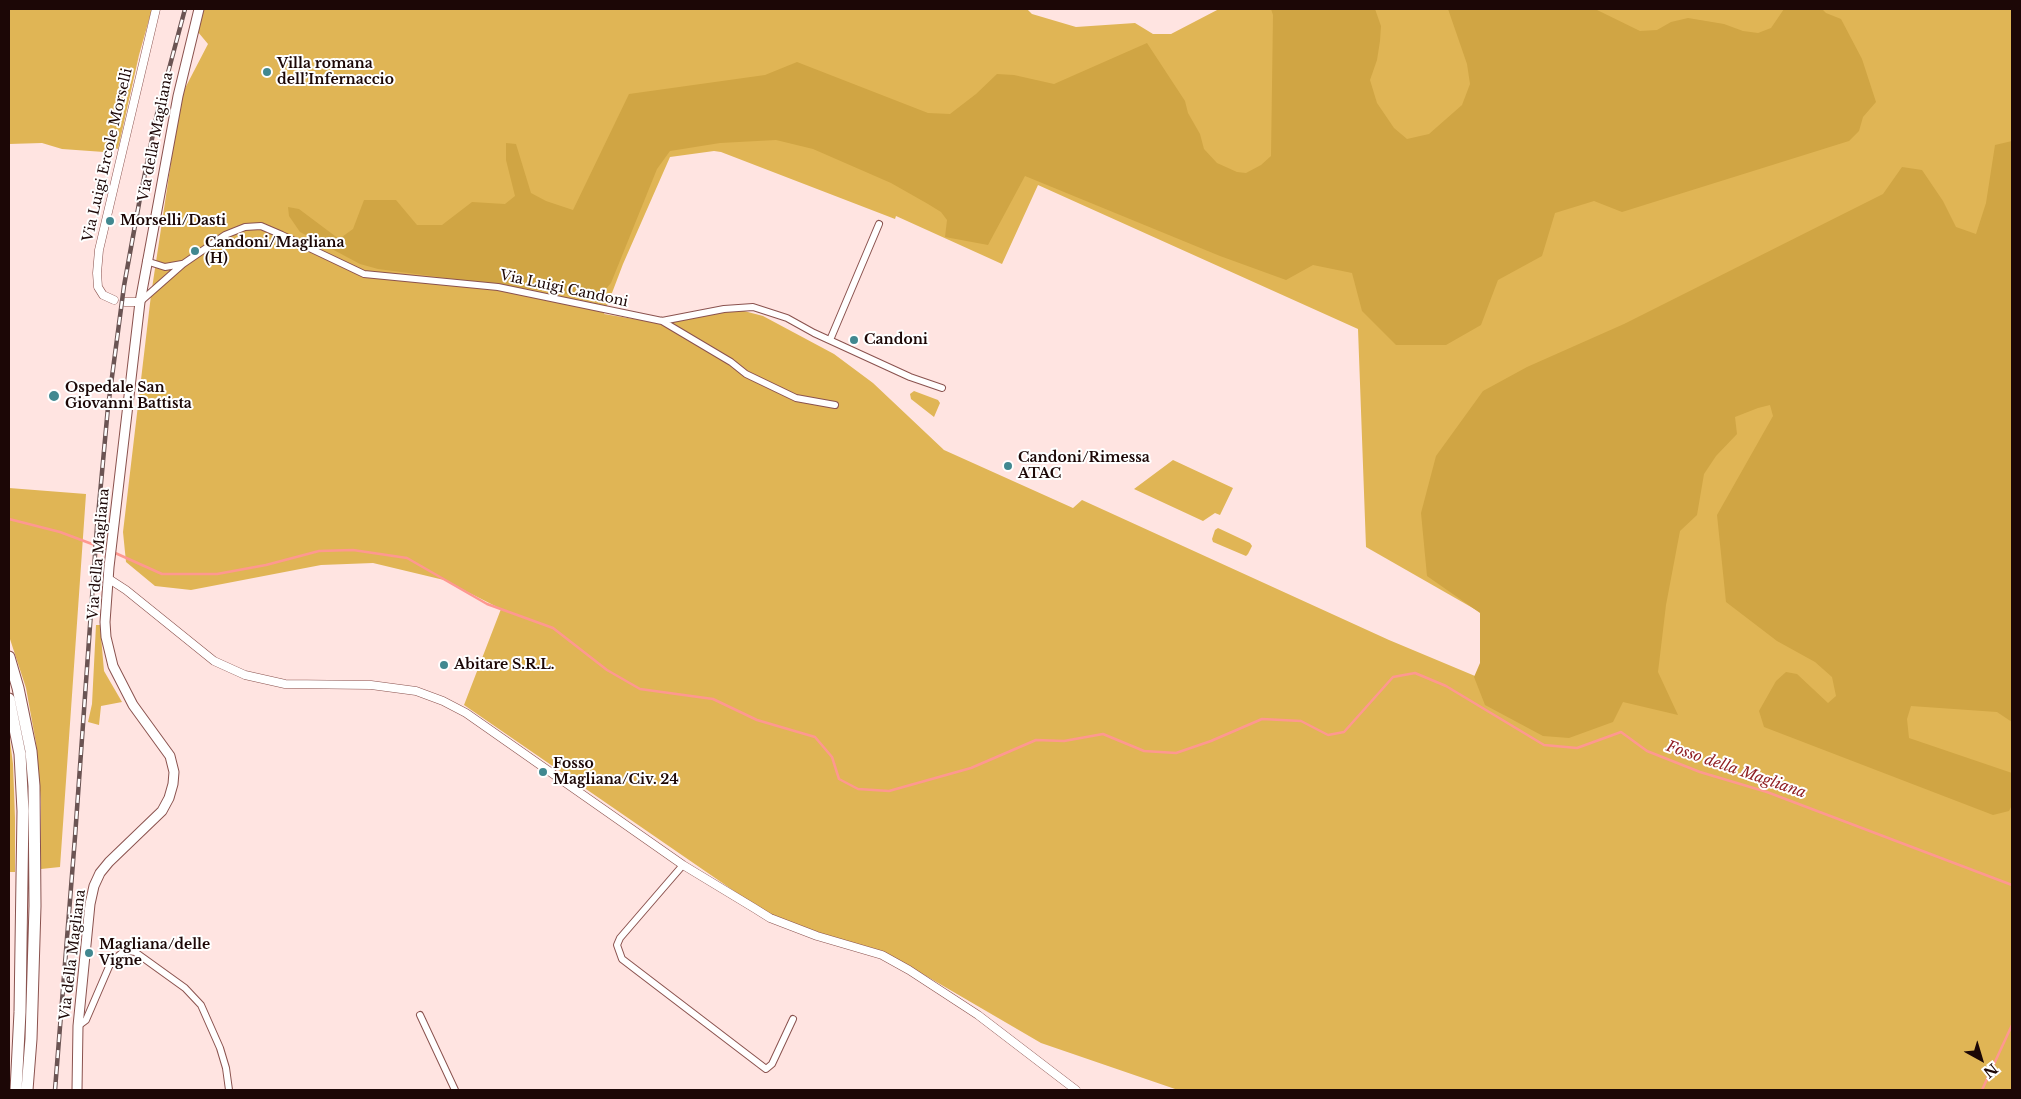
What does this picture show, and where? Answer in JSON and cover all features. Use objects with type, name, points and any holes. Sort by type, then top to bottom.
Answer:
[{"type":"highway","points":[[9,657],[18,688],[31,751],[34,786],[35,906],[27,1090]]},
{"type":"highway","points":[[9,699],[20,754],[23,811],[20,1012],[16,1090]]},
{"type":"main road","name":"Via della Magliana","points":[[77,1090],[78,1026],[90,904],[94,886],[105,866],[165,806],[174,778],[172,762],[167,751],[133,705],[113,666],[106,637],[109,567],[146,261],[178,96],[198,9]]},
{"type":"street","name":"Via Luigi Ercole Morselli","points":[[114,300],[103,295],[98,287],[96,273],[99,250],[156,9]]},
{"type":"street","points":[[830,340],[879,224]]},
{"type":"street","name":"Via Luigi Candoni","points":[[140,302],[183,264],[225,235],[245,227],[261,226],[364,274],[498,287],[662,321],[724,309],[753,307],[787,318],[910,377],[942,388]]},
{"type":"street","points":[[146,261],[164,267],[183,264]]},
{"type":"street","points":[[125,302],[140,302]]},
{"type":"street","points":[[662,321],[732,362],[746,374],[796,398],[835,405]]},
{"type":"street","points":[[109,579],[126,590],[214,661],[245,675],[285,684],[371,685],[416,691],[443,701],[466,713],[684,865],[770,918],[817,936],[882,955],[896,962],[978,1015],[1076,1090]]},
{"type":"street","points":[[684,865],[620,938],[617,945],[622,959],[766,1069],[772,1064],[793,1018]]},
{"type":"street","points":[[78,1026],[86,1020],[111,962],[123,952],[135,952],[185,988],[201,1005],[220,1048],[226,1068],[229,1090]]},
{"type":"street","points":[[420,1015],[455,1090]]},
{"type":"shaded area","points":[[9,9],[152,9],[139,55],[118,149],[114,148],[104,152],[62,149],[42,143],[9,144]]},
{"type":"shaded area","points":[[204,9],[1027,9],[1032,14],[1076,27],[1135,23],[1153,34],[1171,34],[1219,9],[2012,9],[2012,1090],[1178,1090],[1041,1043],[897,959],[781,920],[750,902],[464,705],[501,609],[444,580],[373,563],[321,565],[191,590],[155,586],[126,562],[123,532],[151,295],[181,96],[208,44],[198,32]],"holes":[[[714,151],[721,152],[895,219],[896,216],[1002,264],[1038,185],[1358,329],[1366,547],[1485,615],[1487,681],[1389,640],[1082,500],[1073,508],[944,450],[873,383],[834,354],[763,316],[744,311],[732,311],[658,323],[604,314],[623,264],[670,157]]]},
{"type":"shaded area","points":[[1271,9],[1375,9],[1381,26],[1380,41],[1377,60],[1370,80],[1377,103],[1394,128],[1407,139],[1429,134],[1462,105],[1470,84],[1467,64],[1448,9],[1595,9],[1640,31],[1657,30],[1671,22],[1688,18],[1724,24],[1743,31],[1758,33],[1771,28],[1784,9],[1822,9],[1826,13],[1841,19],[1862,59],[1876,102],[1863,117],[1859,131],[1849,141],[1622,212],[1594,201],[1555,213],[1542,256],[1498,280],[1481,325],[1446,345],[1396,345],[1362,311],[1352,273],[1313,265],[1286,280],[1220,256],[1025,176],[988,245],[945,237],[947,220],[941,212],[928,204],[891,183],[813,149],[776,140],[720,143],[670,151],[657,169],[611,283],[598,298],[378,269],[360,264],[300,232],[289,216],[288,207],[299,209],[339,239],[353,229],[364,200],[396,200],[417,225],[442,225],[472,202],[505,204],[515,196],[506,160],[506,143],[516,144],[531,193],[546,201],[573,210],[629,94],[765,75],[797,62],[928,113],[950,114],[976,94],[997,74],[1014,75],[1054,84],[1147,43],[1185,101],[1188,113],[1200,134],[1204,149],[1217,163],[1237,172],[1246,173],[1261,165],[1271,156],[1273,15]]},
{"type":"shaded area","points":[[2012,141],[2012,722],[1997,712],[1911,706],[1907,719],[1909,738],[2012,773],[2012,805],[2009,811],[1993,815],[1764,727],[1759,711],[1776,681],[1786,672],[1797,674],[1828,703],[1836,696],[1832,677],[1815,662],[1777,641],[1726,602],[1717,515],[1773,416],[1770,405],[1735,417],[1737,434],[1716,456],[1704,474],[1697,515],[1680,531],[1666,605],[1658,672],[1678,715],[1623,702],[1613,722],[1569,738],[1543,736],[1485,705],[1474,677],[1480,663],[1480,613],[1427,576],[1421,513],[1436,456],[1483,391],[1527,367],[1624,324],[1883,194],[1902,167],[1922,170],[1943,201],[1956,227],[1976,234],[1986,203],[1995,145]]},
{"type":"shaded area","points":[[914,391],[938,400],[940,403],[934,417],[911,399],[910,394]]},
{"type":"shaded area","points":[[1173,460],[1233,488],[1220,515],[1215,513],[1203,521],[1134,489]]},
{"type":"shaded area","points":[[9,488],[86,494],[60,867],[41,869],[41,802],[36,743],[26,688],[9,636]]},
{"type":"shaded area","points":[[1218,528],[1250,543],[1252,546],[1248,554],[1246,556],[1213,542],[1215,530]]},
{"type":"shaded area","points":[[96,625],[100,625],[104,671],[122,702],[101,706],[99,725],[88,722],[92,704]]},
{"type":"shaded area","points":[[9,733],[13,764],[15,872],[9,872]]},
{"type":"waterway","name":"Fosso della Magliana","points":[[9,519],[60,532],[108,550]]},
{"type":"waterway","name":"Fosso della Magliana","points":[[113,552],[162,574],[217,574],[266,565],[319,551],[353,550],[407,558],[487,604],[553,628],[607,670],[640,689],[713,699],[757,720],[815,737],[832,757],[839,779],[858,789],[889,791],[971,768],[1036,740],[1064,741],[1103,734],[1144,751],[1176,753],[1211,741],[1262,719],[1301,721],[1328,735],[1344,732],[1393,677],[1415,673],[1446,686],[1544,745],[1577,748],[1621,732],[1647,751],[1700,772],[1767,792],[2012,885]]},
{"type":"waterway","points":[[1982,1090],[2012,1025]]},
{"type":"railway","points":[[55,1090],[97,527],[108,407],[124,286],[140,198],[157,114],[185,9]]},
{"type":"place","name":"Villa romana dell’Infernaccio","points":[[267,72]]},
{"type":"place","name":"Morselli/Dasti","points":[[110,221]]},
{"type":"place","name":"Candoni/Magliana (H)","points":[[195,251]]},
{"type":"place","name":"Candoni","points":[[854,340]]},
{"type":"place","name":"Ospedale San Giovanni Battista","points":[[54,396]]},
{"type":"place","name":"Candoni/Rimessa ATAC","points":[[1008,466]]},
{"type":"place","name":"Abitare S.R.L.","points":[[444,665]]},
{"type":"place","name":"Fosso Magliana/Civ. 24","points":[[543,772]]},
{"type":"place","name":"Magliana/delle Vigne","points":[[89,953]]}]
